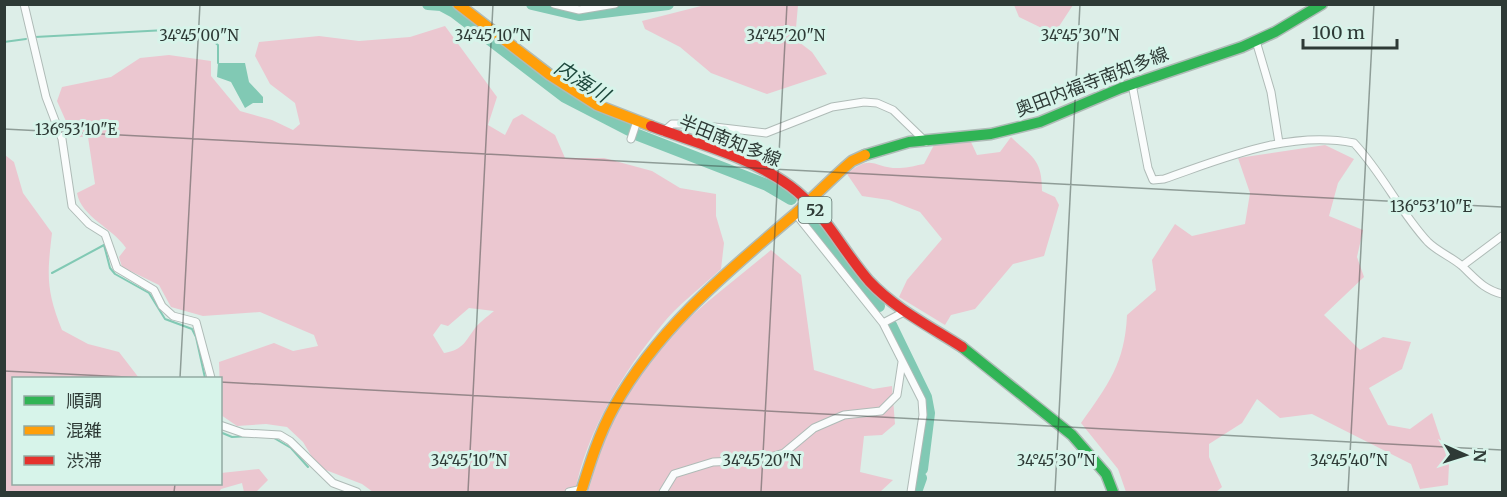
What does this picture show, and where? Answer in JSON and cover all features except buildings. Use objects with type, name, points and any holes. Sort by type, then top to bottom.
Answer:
[{"type":"main road","name":"半田南知多線","points":[[458,4],[572,91],[663,132],[771,172],[809,201],[868,279],[904,312],[967,350],[1072,435],[1106,474],[1113,492]]},
{"type":"main road","name":"奥田内福寺南知多線","points":[[582,492],[610,413],[654,344],[706,291],[809,201],[836,174],[868,152],[896,144],[1010,130],[1045,121],[1132,84],[1256,41],[1322,4]]},
{"type":"street","points":[[24,4],[46,97],[62,139],[72,206],[89,224],[105,234],[117,268],[154,290],[162,306],[173,316],[196,322],[211,377]]},
{"type":"street","points":[[554,4],[579,10],[615,4]]},
{"type":"street","points":[[1256,41],[1271,93],[1279,143]]},
{"type":"street","points":[[1132,84],[1148,168],[1153,180],[1164,179],[1232,155],[1279,143],[1315,138],[1354,143],[1376,167],[1405,214],[1430,243],[1462,266],[1485,289],[1503,294]]},
{"type":"street","points":[[663,132],[672,124],[688,124],[766,133],[832,107],[864,102],[877,103],[893,110],[926,142]]},
{"type":"street","points":[[631,139],[637,121]]},
{"type":"street","points":[[795,213],[883,323],[922,400],[923,415],[911,492]]},
{"type":"street","points":[[1462,266],[1503,236]]},
{"type":"street","points":[[883,323],[904,312]]},
{"type":"street","points":[[663,492],[674,474],[713,462],[761,460],[784,453],[814,428],[844,415],[881,411],[897,395],[902,362]]},
{"type":"street","points":[[222,426],[243,433],[280,435],[290,441],[333,483],[357,492]]},
{"type":"street","points":[[569,492],[582,492]]},
{"type":"shaded area","points":[[1014,4],[1073,5],[1054,34],[1019,17]]},
{"type":"shaded area","points":[[705,5],[798,5],[795,39],[812,52],[827,74],[767,94],[711,73],[680,47],[645,29],[642,21]]},
{"type":"shaded area","points":[[445,26],[497,97],[488,125],[505,135],[513,119],[522,114],[555,135],[565,158],[604,158],[652,171],[680,188],[716,194],[716,216],[724,243],[721,269],[667,318],[633,363],[597,426],[580,470],[575,492],[373,492],[362,484],[318,467],[303,442],[287,427],[266,424],[237,426],[222,416],[222,377],[220,377],[219,362],[274,343],[293,351],[318,346],[314,335],[260,312],[203,316],[171,307],[159,285],[122,267],[119,257],[126,248],[91,216],[80,201],[77,193],[95,184],[88,137],[73,137],[57,101],[62,87],[111,77],[140,58],[169,55],[211,61],[211,76],[240,111],[272,120],[293,130],[300,124],[295,103],[270,84],[255,56],[259,42],[319,36],[359,41],[410,37]],"holes":[[[469,308],[494,311],[477,326],[461,346],[444,353],[433,335],[441,324],[448,326]]]},
{"type":"shaded area","points":[[218,63],[245,63],[249,82],[263,97],[263,103],[253,103],[245,108],[231,82],[217,77]]},
{"type":"shaded area","points":[[1011,137],[1038,165],[1042,191],[1055,197],[1059,205],[1044,256],[1013,264],[975,309],[951,315],[945,325],[899,297],[907,280],[942,239],[920,212],[889,200],[862,196],[847,174],[855,167],[868,163],[891,168],[924,164],[934,145],[971,142],[977,155],[1000,152]]},
{"type":"shaded area","points":[[1325,145],[1354,159],[1338,183],[1329,216],[1363,230],[1357,257],[1364,277],[1324,315],[1360,350],[1383,337],[1411,342],[1402,369],[1369,388],[1388,425],[1410,429],[1432,413],[1449,464],[1448,485],[1420,489],[1411,464],[1312,414],[1280,418],[1257,399],[1242,423],[1209,444],[1209,457],[1222,487],[1216,492],[1126,492],[1118,469],[1081,423],[1107,385],[1119,360],[1126,332],[1127,315],[1156,290],[1152,260],[1175,224],[1192,236],[1245,224],[1250,193],[1238,158]]},
{"type":"shaded area","points":[[5,155],[14,162],[23,193],[52,233],[49,260],[50,293],[62,330],[88,344],[119,352],[138,377],[12,377],[12,485],[222,485],[222,473],[259,469],[268,480],[256,492],[244,492],[242,483],[221,489],[219,492],[5,492]]},
{"type":"shaded area","points":[[771,250],[801,275],[814,370],[873,389],[892,386],[895,424],[882,435],[864,436],[860,472],[893,480],[880,492],[588,492],[617,411],[643,367],[688,320]]},
{"type":"waterway","name":"内海川","points":[[428,4],[441,5],[454,12],[565,97],[629,130]]},
{"type":"waterway","points":[[532,4],[579,15],[668,4]]},
{"type":"waterway","points":[[35,37],[185,29],[208,37],[218,45],[218,63]]},
{"type":"waterway","points":[[4,42],[26,39]]},
{"type":"waterway","name":"内海川","points":[[638,135],[767,185],[791,199]]},
{"type":"waterway","name":"内海川","points":[[807,217],[879,306]]},
{"type":"waterway","points":[[52,273],[104,245],[110,268],[115,274],[149,293],[165,319],[192,329],[196,337],[205,377]]},
{"type":"waterway","name":"内海川","points":[[891,325],[926,397],[929,413],[922,469]]},
{"type":"waterway","points":[[222,433],[232,437],[251,436]]},
{"type":"waterway","points":[[274,438],[291,448],[308,467]]},
{"type":"waterway","name":"内海川","points":[[916,492],[921,478]]},
{"type":"traffic: fast","points":[[865,155],[909,142],[991,134],[1040,122],[1121,88],[1242,47],[1275,32],[1322,4]]},
{"type":"traffic: fast","points":[[962,347],[1072,435],[1106,474],[1113,492]]},
{"type":"traffic: slow","points":[[458,4],[550,75],[597,105],[651,126]]},
{"type":"traffic: slow","points":[[581,492],[595,449],[609,417],[632,378],[651,352],[719,280],[852,161],[865,155]]},
{"type":"traffic: jam","points":[[651,126],[741,159],[790,186],[813,207],[859,269],[879,291],[914,317],[962,347]]}]
